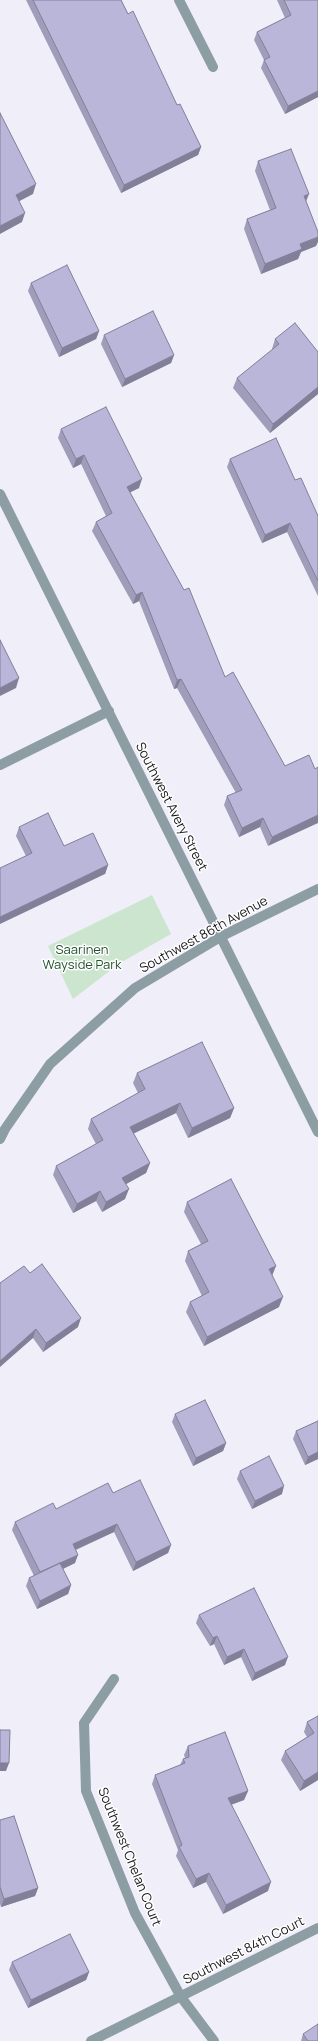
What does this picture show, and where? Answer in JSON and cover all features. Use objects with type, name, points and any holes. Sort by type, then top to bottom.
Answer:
[{"type":"street","points":[[179,0],[213,67]]},
{"type":"street","name":"Southwest Avery Street","points":[[0,494],[222,936],[318,1132]]},
{"type":"street","points":[[0,765],[109,712]]},
{"type":"street","name":"Southwest 86th Avenue","points":[[0,1140],[5,1129],[50,1064],[135,988],[222,936],[318,889]]},
{"type":"street","name":"Southwest Chelan Court","points":[[114,1679],[84,1723],[86,1791],[135,1913],[181,1997],[214,2041]]},
{"type":"street","name":"Southwest 84th Court","points":[[91,2041],[318,1928]]},
{"type":"green space","name":"Saarinen Wayside Park","points":[[152,895],[171,934],[120,963],[73,999],[48,946]]},
{"type":"building","points":[[33,0],[121,0],[128,14],[133,11],[177,105],[180,104],[201,147],[124,185]]},
{"type":"building","points":[[284,0],[318,0],[318,91],[288,106],[264,60],[270,57],[257,32],[291,15]]},
{"type":"building","points":[[0,113],[36,184],[16,195],[25,213],[0,226]]},
{"type":"building","points":[[291,149],[309,194],[304,196],[318,232],[318,237],[300,244],[302,249],[265,264],[247,219],[276,208],[258,161]]},
{"type":"building","points":[[67,265],[99,331],[62,348],[31,283]]},
{"type":"building","points":[[153,311],[174,355],[125,379],[104,335]]},
{"type":"building","points":[[295,323],[318,352],[318,387],[273,424],[237,378],[279,344],[275,339]]},
{"type":"building","points":[[106,407],[142,479],[127,487],[184,590],[189,588],[225,677],[233,672],[285,766],[309,755],[315,769],[318,767],[318,815],[272,837],[263,818],[242,828],[227,796],[242,790],[181,679],[177,680],[142,592],[136,595],[96,522],[112,513],[84,455],[76,459],[61,429]]},
{"type":"building","points":[[276,438],[295,480],[301,478],[318,516],[318,581],[290,523],[265,535],[230,459]]},
{"type":"building","points":[[0,640],[19,678],[0,688]]},
{"type":"building","points":[[48,813],[64,846],[93,833],[108,865],[0,917],[0,868],[32,853],[19,827]]},
{"type":"building","points":[[202,1042],[234,1108],[192,1128],[180,1103],[130,1127],[150,1163],[122,1178],[129,1189],[106,1202],[100,1191],[77,1204],[56,1166],[103,1140],[91,1119],[145,1089],[137,1073]]},
{"type":"building","points":[[231,1179],[276,1266],[269,1269],[283,1297],[207,1337],[190,1302],[209,1292],[188,1251],[208,1241],[187,1202]]},
{"type":"building","points":[[42,1264],[81,1318],[46,1343],[36,1329],[0,1361],[0,1283],[24,1266],[30,1273]]},
{"type":"building","points":[[205,1400],[226,1443],[196,1458],[175,1414]]},
{"type":"building","points":[[318,1421],[318,1452],[308,1457],[296,1431]]},
{"type":"building","points":[[269,1456],[284,1486],[255,1501],[240,1471]]},
{"type":"building","points":[[140,1480],[171,1545],[136,1562],[117,1524],[73,1544],[78,1555],[40,1572],[15,1522],[53,1503],[56,1509],[108,1483],[113,1493]]},
{"type":"building","points":[[60,1563],[71,1585],[40,1601],[29,1578]]},
{"type":"building","points":[[254,1588],[288,1657],[255,1673],[244,1649],[227,1657],[217,1636],[213,1638],[199,1615]]},
{"type":"building","points":[[318,1716],[318,1772],[304,1781],[285,1751],[314,1733],[307,1722]]},
{"type":"building","points":[[0,1730],[10,1730],[9,1763],[0,1763]]},
{"type":"building","points":[[225,1732],[248,1791],[228,1798],[271,1882],[226,1905],[209,1873],[196,1879],[179,1847],[182,1845],[155,1775],[185,1763],[183,1759],[189,1757],[188,1746]]},
{"type":"building","points":[[14,1816],[38,1888],[4,1899],[0,1887],[0,1820]]},
{"type":"building","points":[[70,1934],[89,1972],[31,2000],[12,1962]]},
{"type":"building","points":[[318,2024],[318,2041],[308,2041],[303,2034]]}]
